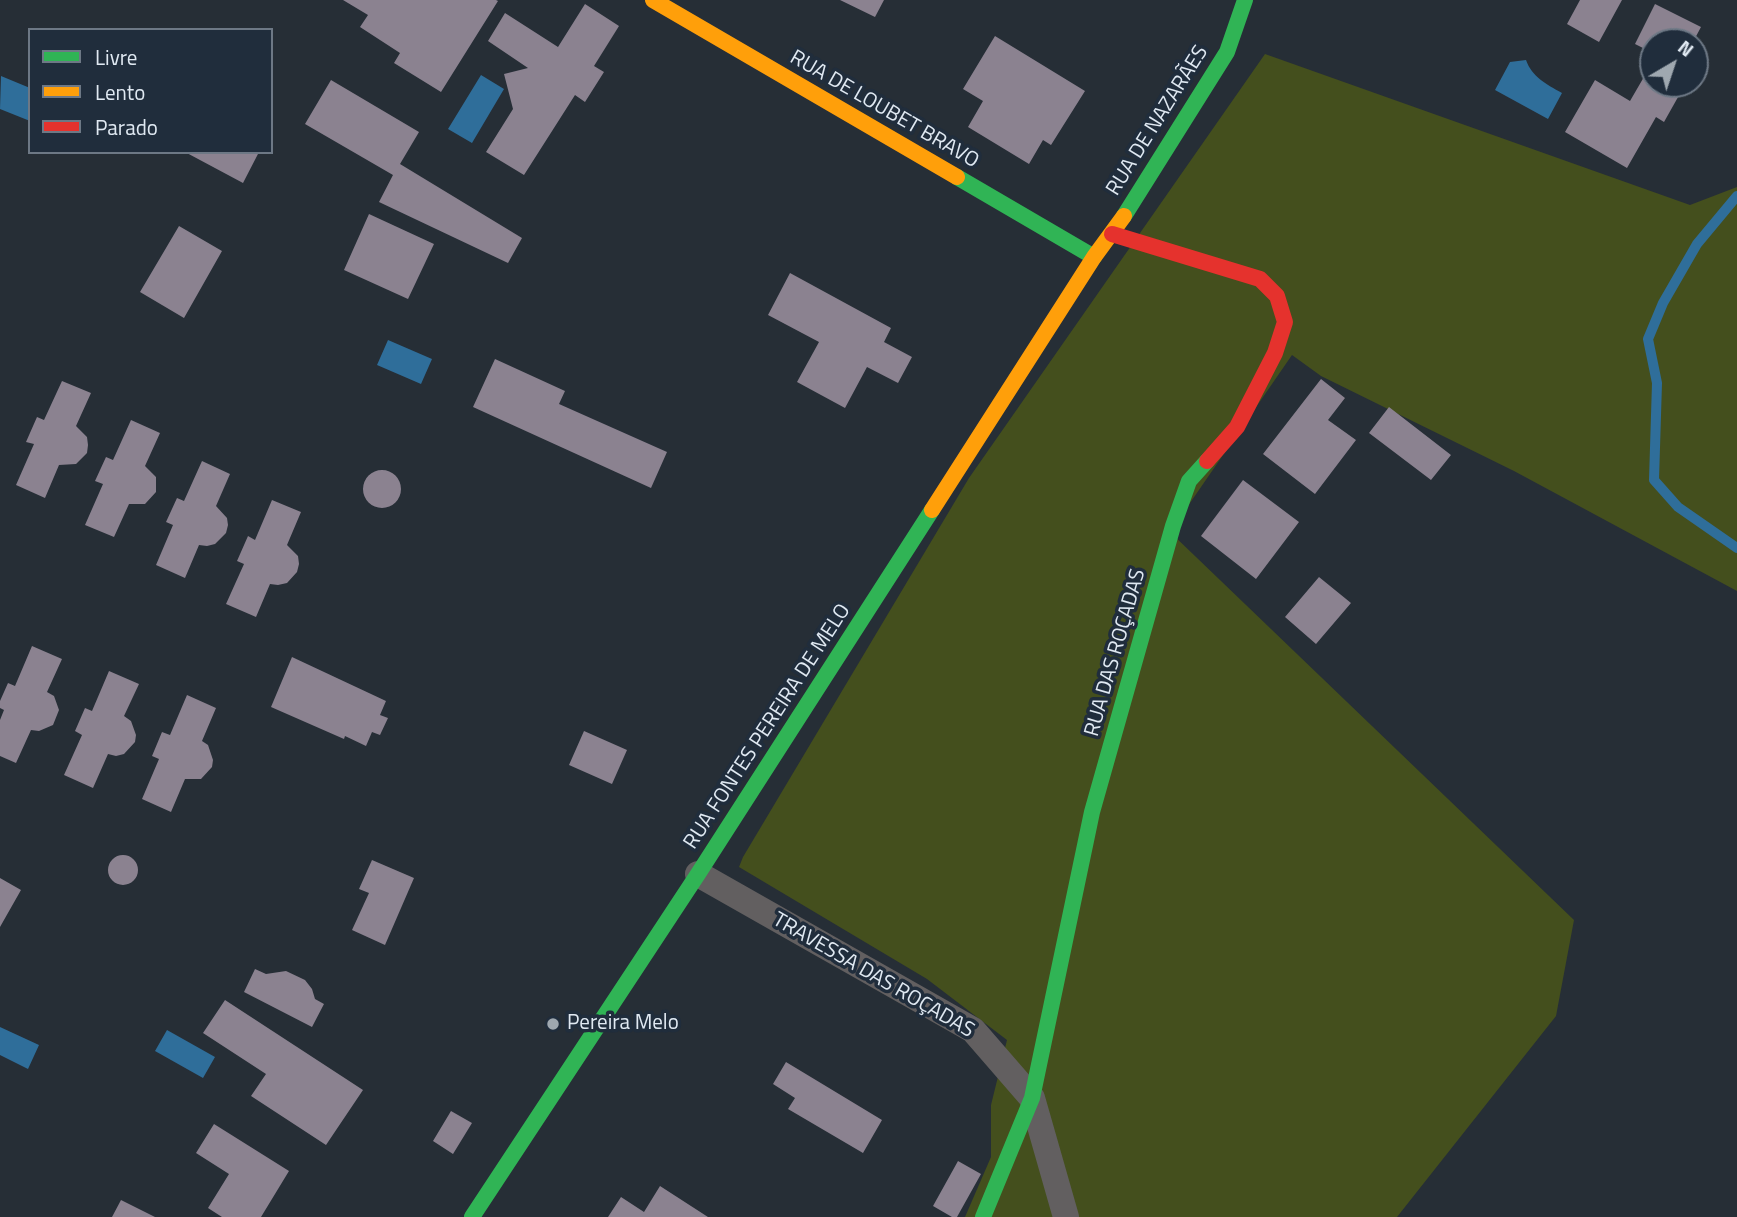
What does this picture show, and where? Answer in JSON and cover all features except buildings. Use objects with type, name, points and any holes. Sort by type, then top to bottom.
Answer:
[{"type":"street","name":"RUA DE LOUBET BRAVO","points":[[653,0],[1094,257]]},
{"type":"street","name":"RUA DE NAZARÃES","points":[[1094,257],[1112,234],[1227,52],[1245,0]]},
{"type":"street","name":"RUA DAS ROÇADAS","points":[[983,1217],[1032,1098],[1092,812],[1173,526],[1189,481],[1237,427],[1275,353],[1285,323],[1277,296],[1260,279],[1112,234]]},
{"type":"street","name":"RUA FONTES PEREIRA DE MELO","points":[[472,1217],[698,874],[1094,257]]},
{"type":"street","name":"TRAVESSA DAS ROÇADAS","points":[[698,874],[973,1030],[1032,1098]]},
{"type":"street","points":[[1032,1098],[1066,1217]]},
{"type":"green space","points":[[1265,54],[1690,205],[1737,187],[1737,591],[1514,471],[1321,376],[1292,355],[1170,532],[1574,920],[1556,1016],[1397,1217],[965,1217],[991,1157],[991,1105],[1007,1040],[927,979],[739,867],[969,478]]},
{"type":"water","points":[[1526,60],[1536,76],[1562,93],[1548,119],[1495,90],[1510,62]]},
{"type":"water","points":[[481,75],[504,89],[472,143],[448,129]]},
{"type":"water","points":[[1,76],[28,87],[28,120],[0,109]]},
{"type":"water","points":[[388,340],[432,359],[421,384],[377,365]]},
{"type":"water","points":[[0,1027],[39,1045],[28,1069],[0,1055]]},
{"type":"water","points":[[167,1030],[215,1057],[203,1078],[155,1051]]},
{"type":"waterway","points":[[1737,196],[1697,244],[1663,303],[1648,339],[1657,383],[1654,480],[1678,507],[1737,548]]},
{"type":"traffic: fast","points":[[1124,216],[1227,52],[1245,0]]},
{"type":"traffic: fast","points":[[957,177],[1094,257]]},
{"type":"traffic: fast","points":[[983,1217],[1032,1098],[1092,812],[1173,526],[1189,481],[1207,461]]},
{"type":"traffic: fast","points":[[472,1217],[698,874],[932,510]]},
{"type":"traffic: slow","points":[[653,0],[957,177]]},
{"type":"traffic: slow","points":[[932,510],[1094,257],[1124,216]]},
{"type":"traffic: jam","points":[[1112,234],[1260,279],[1277,296],[1285,322],[1275,353],[1237,427],[1207,461]]},
{"type":"place","name":"Pereira Melo","points":[[553,1024]]}]
